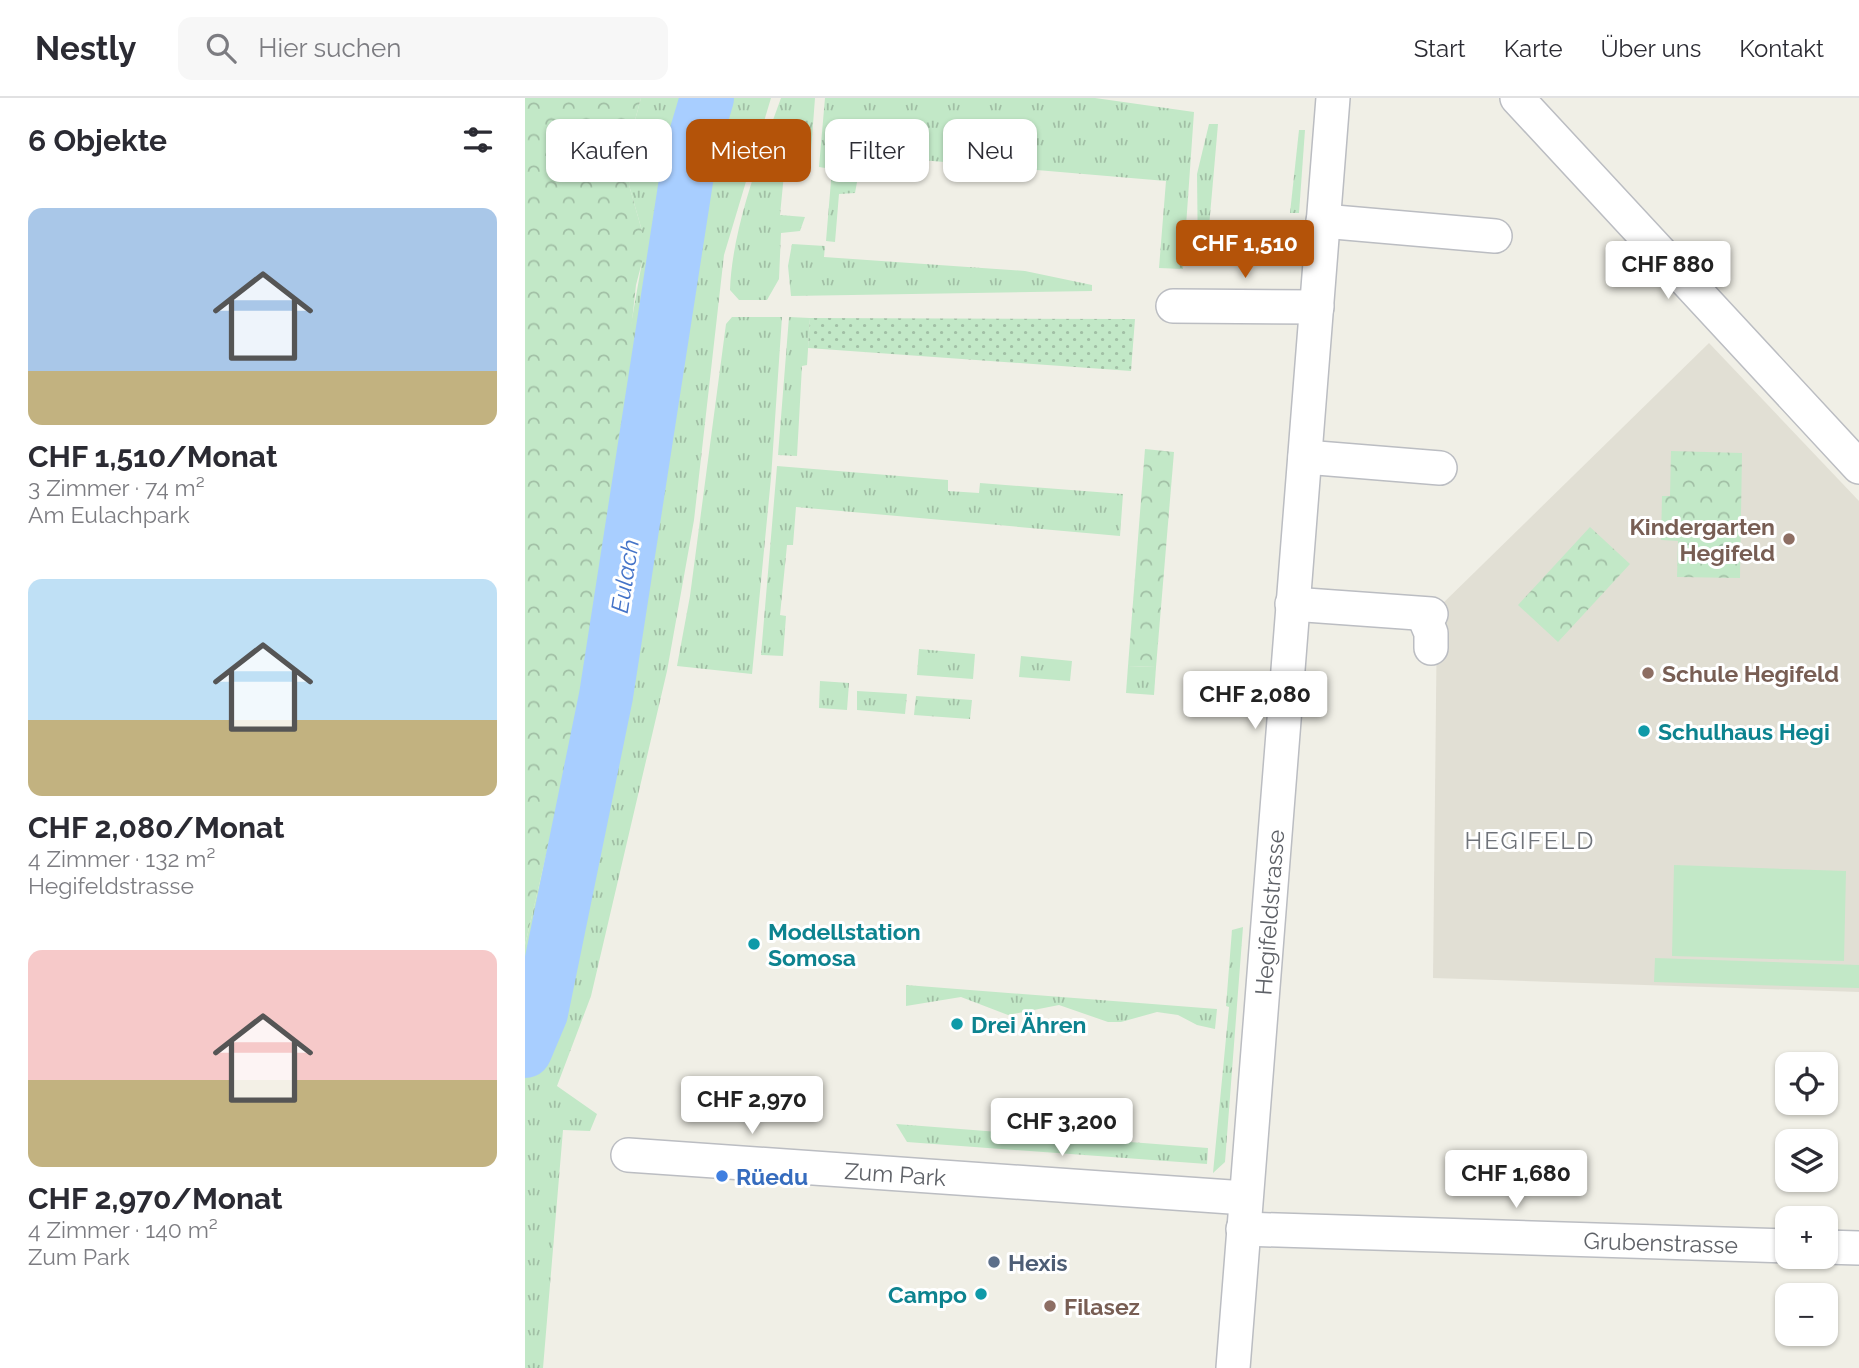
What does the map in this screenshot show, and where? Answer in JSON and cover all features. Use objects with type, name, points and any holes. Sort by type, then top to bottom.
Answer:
[{"type":"street","name":"Hegifeldstrasse","points":[[1233,1368],[1333,98]]},
{"type":"street","points":[[1517,98],[1859,467]]},
{"type":"street","points":[[1324,220],[1495,236]]},
{"type":"street","points":[[1173,306],[1317,307]]},
{"type":"street","points":[[1304,457],[1440,468]]},
{"type":"street","points":[[1292,604],[1427,614],[1431,648]]},
{"type":"street","name":"Zum Park","points":[[628,1155],[1244,1213]]},
{"type":"street","name":"Grubenstrasse","points":[[1244,1213],[1775,1244]]},
{"type":"street","points":[[1838,1247],[1859,1248]]},
{"type":"shaded area","name":"Schule Hegifeld","points":[[1709,343],[1859,501],[1859,992],[1433,978],[1437,609]]},
{"type":"green space","points":[[525,98],[641,98],[635,119],[546,119],[546,182],[629,182],[642,231],[642,262],[636,285],[606,559],[589,673],[525,945]]},
{"type":"green space","points":[[641,98],[771,98],[765,119],[686,119],[686,182],[746,182],[724,255],[694,520],[667,671],[591,996],[557,1086],[597,1114],[590,1131],[563,1130],[543,1368],[525,1368],[525,945],[589,673],[606,559],[629,336],[642,262],[642,231],[629,182],[672,182],[672,119],[635,119]]},
{"type":"green space","points":[[781,98],[815,98],[811,151],[811,119],[773,119]]},
{"type":"green space","points":[[825,98],[1095,98],[1194,112],[1183,269],[1159,268],[1166,181],[1037,170],[1037,119],[943,119],[943,162],[929,161],[929,119],[825,119],[825,168],[819,167]]},
{"type":"green space","points":[[1209,124],[1218,124],[1206,261],[1198,261],[1197,174]]},
{"type":"green space","points":[[1299,130],[1305,130],[1299,213],[1290,213]]},
{"type":"green space","points":[[752,182],[783,182],[780,215],[805,217],[800,231],[781,233],[779,279],[767,300],[739,300],[730,290],[736,242]]},
{"type":"green space","points":[[831,182],[857,182],[855,193],[839,194],[835,242],[826,241]]},
{"type":"green space","points":[[792,244],[825,246],[824,257],[1025,271],[1092,285],[1092,291],[791,296],[788,266]]},
{"type":"green space","points":[[732,317],[782,317],[771,478],[752,674],[677,666],[690,596],[726,324]]},
{"type":"green space","points":[[789,317],[810,318],[807,365],[802,366],[797,456],[778,455]]},
{"type":"green space","points":[[810,318],[1135,319],[1131,371],[808,348]]},
{"type":"green space","points":[[1145,449],[1174,452],[1156,667],[1128,666]]},
{"type":"green space","points":[[1671,451],[1742,453],[1740,578],[1677,577],[1678,541],[1661,540],[1662,496],[1670,496]]},
{"type":"green space","points":[[777,466],[948,480],[948,491],[979,493],[980,483],[1123,494],[1120,536],[796,507],[793,545],[787,545],[780,615],[786,616],[783,656],[761,655]]},
{"type":"green space","points":[[1590,527],[1630,564],[1558,642],[1518,605]]},
{"type":"green space","points":[[919,649],[975,654],[973,679],[917,675]]},
{"type":"green space","points":[[1021,656],[1072,661],[1070,681],[1019,677]]},
{"type":"green space","points":[[1128,666],[1156,667],[1154,695],[1126,693]]},
{"type":"green space","points":[[820,681],[849,683],[847,710],[819,708]]},
{"type":"green space","points":[[857,691],[907,694],[905,714],[857,710]]},
{"type":"green space","points":[[916,696],[972,700],[970,719],[914,715]]},
{"type":"green space","points":[[1674,865],[1846,871],[1844,961],[1672,956]]},
{"type":"green space","points":[[1243,927],[1225,1162],[1213,1173],[1229,1007],[1226,1006],[1232,930]]},
{"type":"green space","points":[[1655,958],[1859,965],[1859,988],[1654,982]]},
{"type":"green space","points":[[906,985],[1217,1009],[1215,1029],[1197,1025],[1178,1015],[1157,1012],[1121,1022],[1108,1022],[1059,1005],[1008,1015],[961,997],[906,1006]]},
{"type":"green space","points":[[896,1124],[1208,1148],[1207,1164],[907,1142]]},
{"type":"waterway","name":"Eulach","points":[[525,1051],[541,1013],[606,696],[690,155],[707,98]]},
{"type":"place","name":"Kindergarten Hegifeld","points":[[1789,539]]},
{"type":"place","name":"Schule Hegifeld","points":[[1648,673]]},
{"type":"place","name":"Schulhaus Hegi","points":[[1644,731]]},
{"type":"place","name":"Modellstation Somosa","points":[[754,944]]},
{"type":"place","name":"Drei Ähren","points":[[957,1024]]},
{"type":"place","name":"Rüedu","points":[[722,1176]]},
{"type":"place","name":"Hexis","points":[[994,1262]]},
{"type":"place","name":"Campo","points":[[981,1294]]},
{"type":"place","name":"Filasez","points":[[1050,1306]]},
{"type":"district","name":"HEGIFELD","points":[[1530,840]]}]
